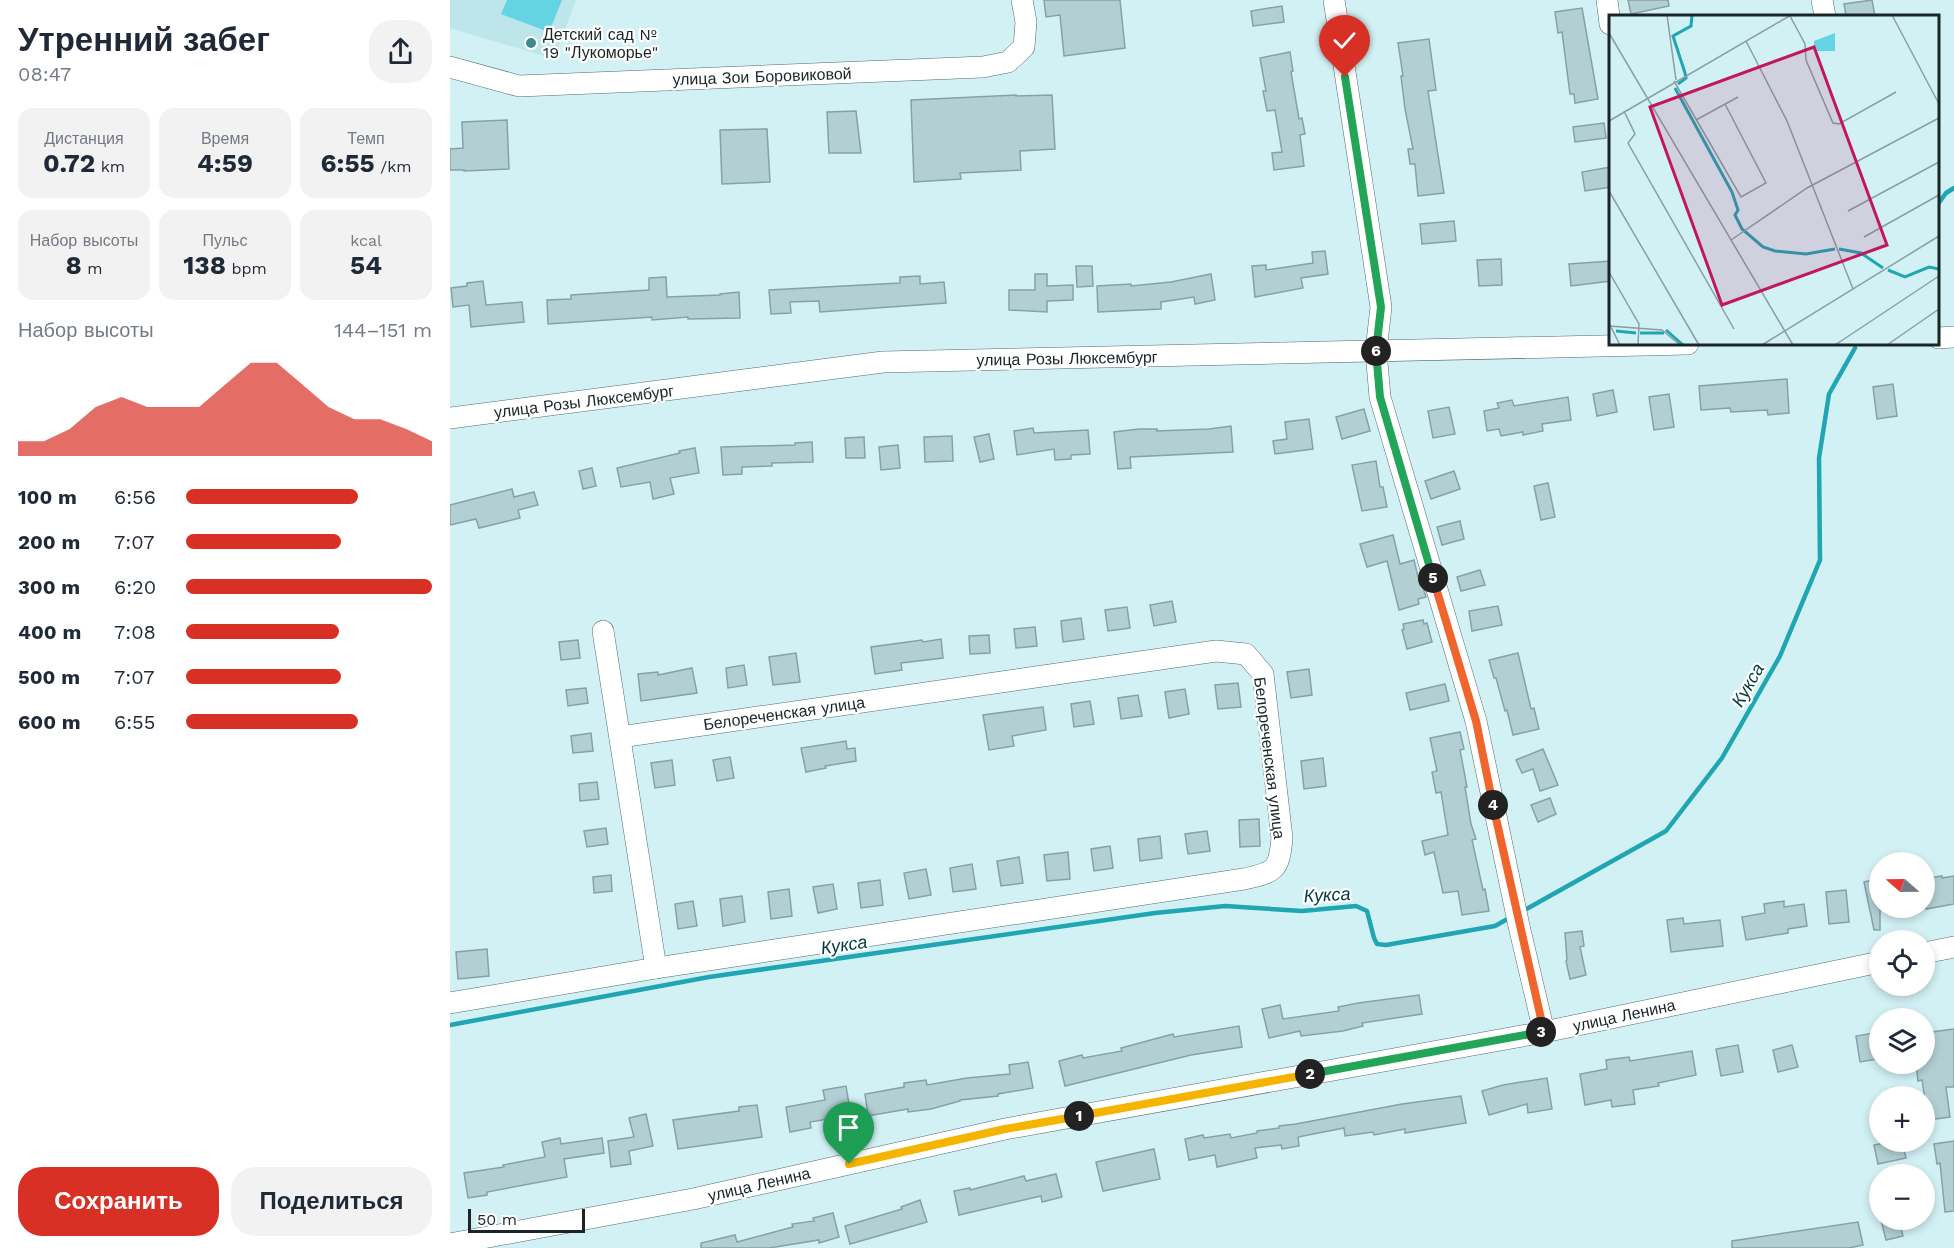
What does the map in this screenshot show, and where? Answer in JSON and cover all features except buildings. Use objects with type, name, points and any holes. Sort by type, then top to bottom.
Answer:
[{"type":"street","name":"улица Зои Боровиковой","points":[[450,67],[519,86],[983,67],[1008,62],[1023,47],[1026,22],[1022,0]]},
{"type":"street","points":[[1334,0],[1381,307],[1376,351],[1380,397],[1476,721],[1544,1032]]},
{"type":"street","points":[[1607,0],[1610,15]]},
{"type":"street","points":[[1822,0],[1825,15]]},
{"type":"street","points":[[1939,338],[1954,337]]},
{"type":"street","name":"улица Розы Люксембург","points":[[450,418],[883,362],[1643,345]]},
{"type":"street","points":[[603,631],[656,968]]},
{"type":"street","name":"Белореченская улица","points":[[450,1003],[656,968],[1268,874],[1280,860],[1282,838],[1263,674],[1246,654],[1216,651],[620,737]]},
{"type":"street","points":[[1935,951],[1954,947]]},
{"type":"street","name":"улица Ленина","points":[[450,1244],[693,1199],[1005,1129],[1544,1032],[1869,964]]},
{"type":"shaded area","name":"Детский сад № 19 \"Лукоморье\"","points":[[450,0],[576,0],[554,59],[450,28]]},
{"type":"shaded area","points":[[507,0],[562,0],[549,32],[501,14]]},
{"type":"waterway","name":"Кукса","points":[[1939,203],[1946,193],[1954,188]]},
{"type":"waterway","name":"Кукса","points":[[1521,912],[1666,831],[1722,758],[1780,656],[1820,560],[1819,458],[1829,394],[1855,348]]},
{"type":"waterway","name":"Кукса","points":[[450,1025],[709,977],[1155,913],[1225,906],[1302,911],[1356,906],[1367,911],[1377,944],[1386,945],[1495,926],[1511,917]]},
{"type":"place","name":"Детский сад № 19 \"Лукоморье\"","points":[[531,43]]},
{"type":"route","points":[[849,1164],[1005,1129],[1544,1032],[1476,721],[1380,397],[1376,351],[1381,307],[1345,77]]}]
